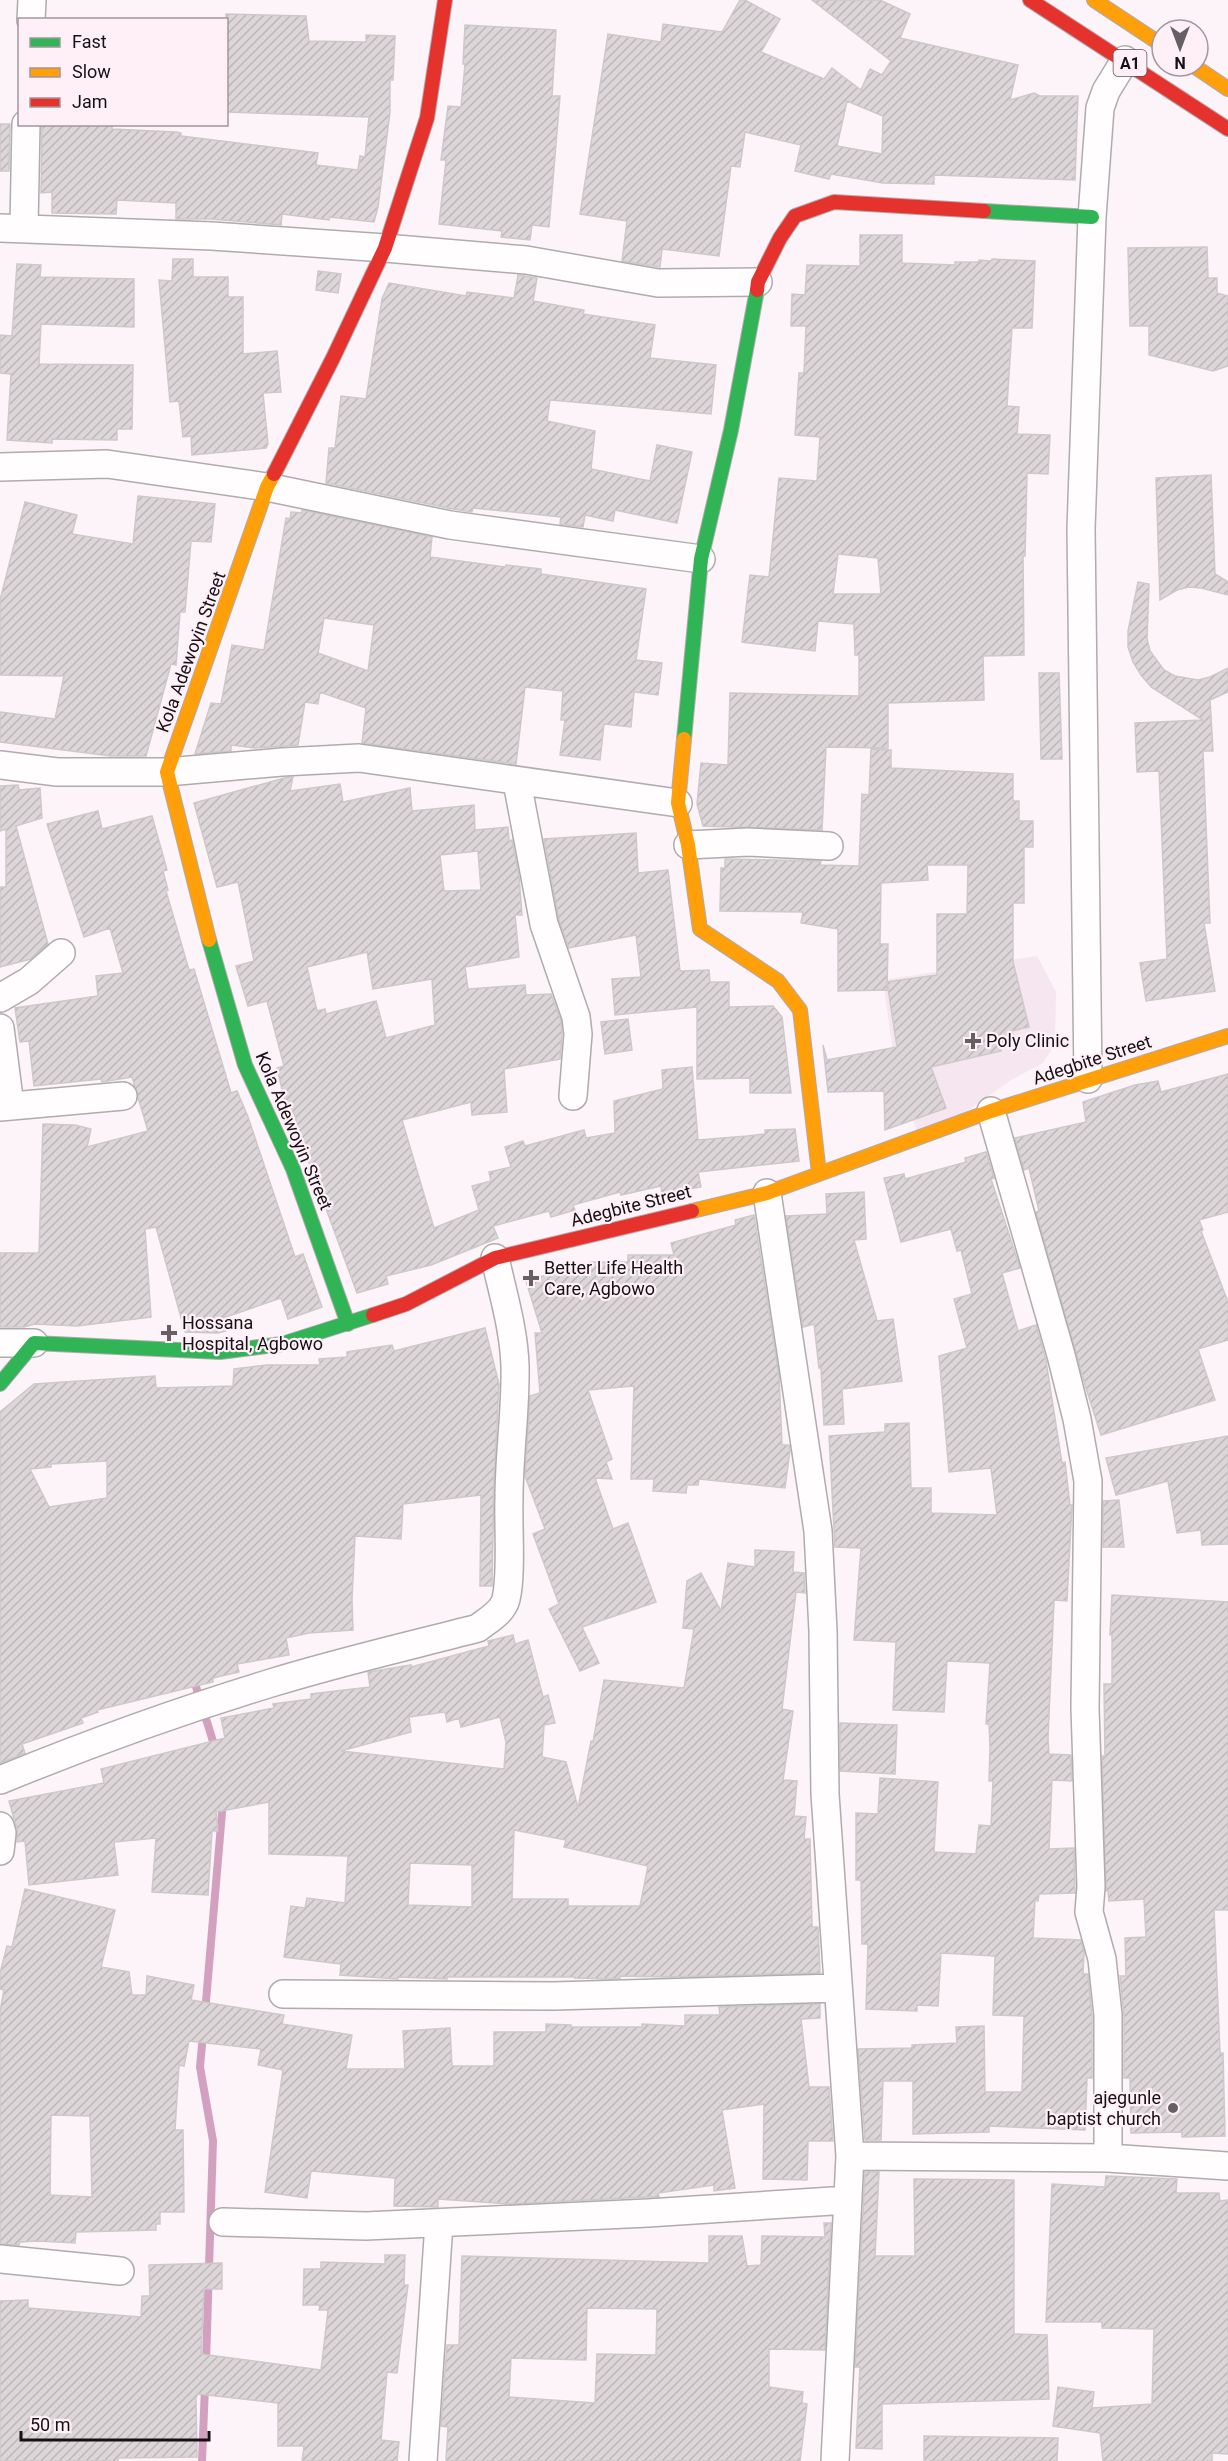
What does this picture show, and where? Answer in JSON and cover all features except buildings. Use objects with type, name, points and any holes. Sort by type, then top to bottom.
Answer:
[{"type":"main road","name":"Kola Adewoyin Street","points":[[348,1324],[293,1169],[245,1065],[195,890],[167,772],[267,488],[333,358],[385,248],[427,118],[445,0]]},
{"type":"main road","name":"A1","points":[[1030,0],[1228,129]]},
{"type":"main road","name":"A1","points":[[1094,0],[1150,37]]},
{"type":"main road","points":[[1210,77],[1228,89]]},
{"type":"main road","points":[[819,1173],[800,1010],[778,981],[735,955],[700,929],[688,845],[678,803],[701,559],[731,430],[758,282],[780,238],[795,216],[834,202],[1092,217]]},
{"type":"main road","name":"Adegbite Street","points":[[34,1343],[220,1352],[282,1344],[406,1304],[495,1258],[767,1193],[991,1111],[1228,1036]]},
{"type":"main road","points":[[0,1384],[34,1343]]},
{"type":"street","points":[[31,18],[32,0]]},
{"type":"street","points":[[1088,1079],[1081,529],[1092,217],[1100,108],[1106,91],[1125,60]]},
{"type":"street","points":[[26,126],[12,228],[212,236],[526,260],[658,283],[758,282]]},
{"type":"street","points":[[0,467],[107,464],[267,488],[450,525],[701,559]]},
{"type":"street","points":[[0,765],[57,772],[167,772],[359,758],[678,803]]},
{"type":"street","points":[[517,782],[544,924],[576,1017],[578,1034],[573,1096]]},
{"type":"street","points":[[688,845],[748,842],[830,846]]},
{"type":"street","points":[[0,998],[29,981],[61,953]]},
{"type":"street","points":[[0,1028],[5,1106],[123,1096]]},
{"type":"street","points":[[991,1111],[1061,1355],[1077,1419],[1088,1481],[1085,1708],[1091,1887],[1089,1912],[1102,1959],[1108,2015],[1108,2158]]},
{"type":"street","points":[[767,1193],[818,1531],[823,1631],[825,1794],[850,2156],[835,2461]]},
{"type":"street","points":[[0,1780],[130,1730],[271,1683],[478,1628],[498,1614],[506,1601],[508,1581],[509,1468],[515,1364],[512,1330],[495,1258]]},
{"type":"street","points":[[0,1343],[34,1343]]},
{"type":"street","points":[[0,1826],[2,1833],[0,1851]]},
{"type":"street","points":[[283,1994],[554,1996],[837,1988]]},
{"type":"street","points":[[850,2156],[1108,2158],[1228,2166]]},
{"type":"street","points":[[223,2222],[366,2226],[648,2213],[848,2200]]},
{"type":"street","points":[[423,2461],[439,2223]]},
{"type":"street","points":[[0,2259],[120,2271]]},
{"type":"shaded area","name":"Poly Clinic","points":[[1037,956],[1056,992],[1055,1044],[1043,1063],[1011,1080],[963,1114],[917,1131],[896,1074],[883,980]]},
{"type":"waterway","points":[[193,1677],[216,1751]]},
{"type":"waterway","points":[[205,2013],[223,1801]]},
{"type":"waterway","points":[[203,2034],[200,2067],[213,2141],[206,2362]]},
{"type":"waterway","points":[[202,2461],[205,2386]]},
{"type":"traffic: fast","points":[[984,211],[1092,217]]},
{"type":"traffic: fast","points":[[684,739],[701,559],[731,430],[757,290]]},
{"type":"traffic: fast","points":[[209,940],[245,1065],[293,1169],[348,1324]]},
{"type":"traffic: fast","points":[[0,1384],[34,1343],[220,1352],[282,1344],[373,1315]]},
{"type":"traffic: slow","points":[[1094,0],[1150,37]]},
{"type":"traffic: slow","points":[[1210,77],[1228,89]]},
{"type":"traffic: slow","points":[[209,940],[167,772],[267,487],[274,474]]},
{"type":"traffic: slow","points":[[684,739],[678,803],[688,845],[700,929],[778,981],[800,1010],[819,1173]]},
{"type":"traffic: slow","points":[[692,1211],[767,1193],[991,1111],[1228,1036]]},
{"type":"traffic: jam","points":[[274,474],[333,358],[385,248],[427,118],[445,0]]},
{"type":"traffic: jam","points":[[1030,0],[1228,129]]},
{"type":"traffic: jam","points":[[757,290],[758,282],[780,238],[795,216],[834,202],[984,211]]},
{"type":"traffic: jam","points":[[373,1315],[406,1304],[495,1258],[692,1211]]},
{"type":"place","name":"Poly Clinic","points":[[973,1041]]},
{"type":"place","name":"Better Life Health Care, Agbowo","points":[[531,1278]]},
{"type":"place","name":"Hossana Hospital, Agbowo","points":[[169,1333]]},
{"type":"place","name":"ajegunle baptist church","points":[[1173,2108]]}]
